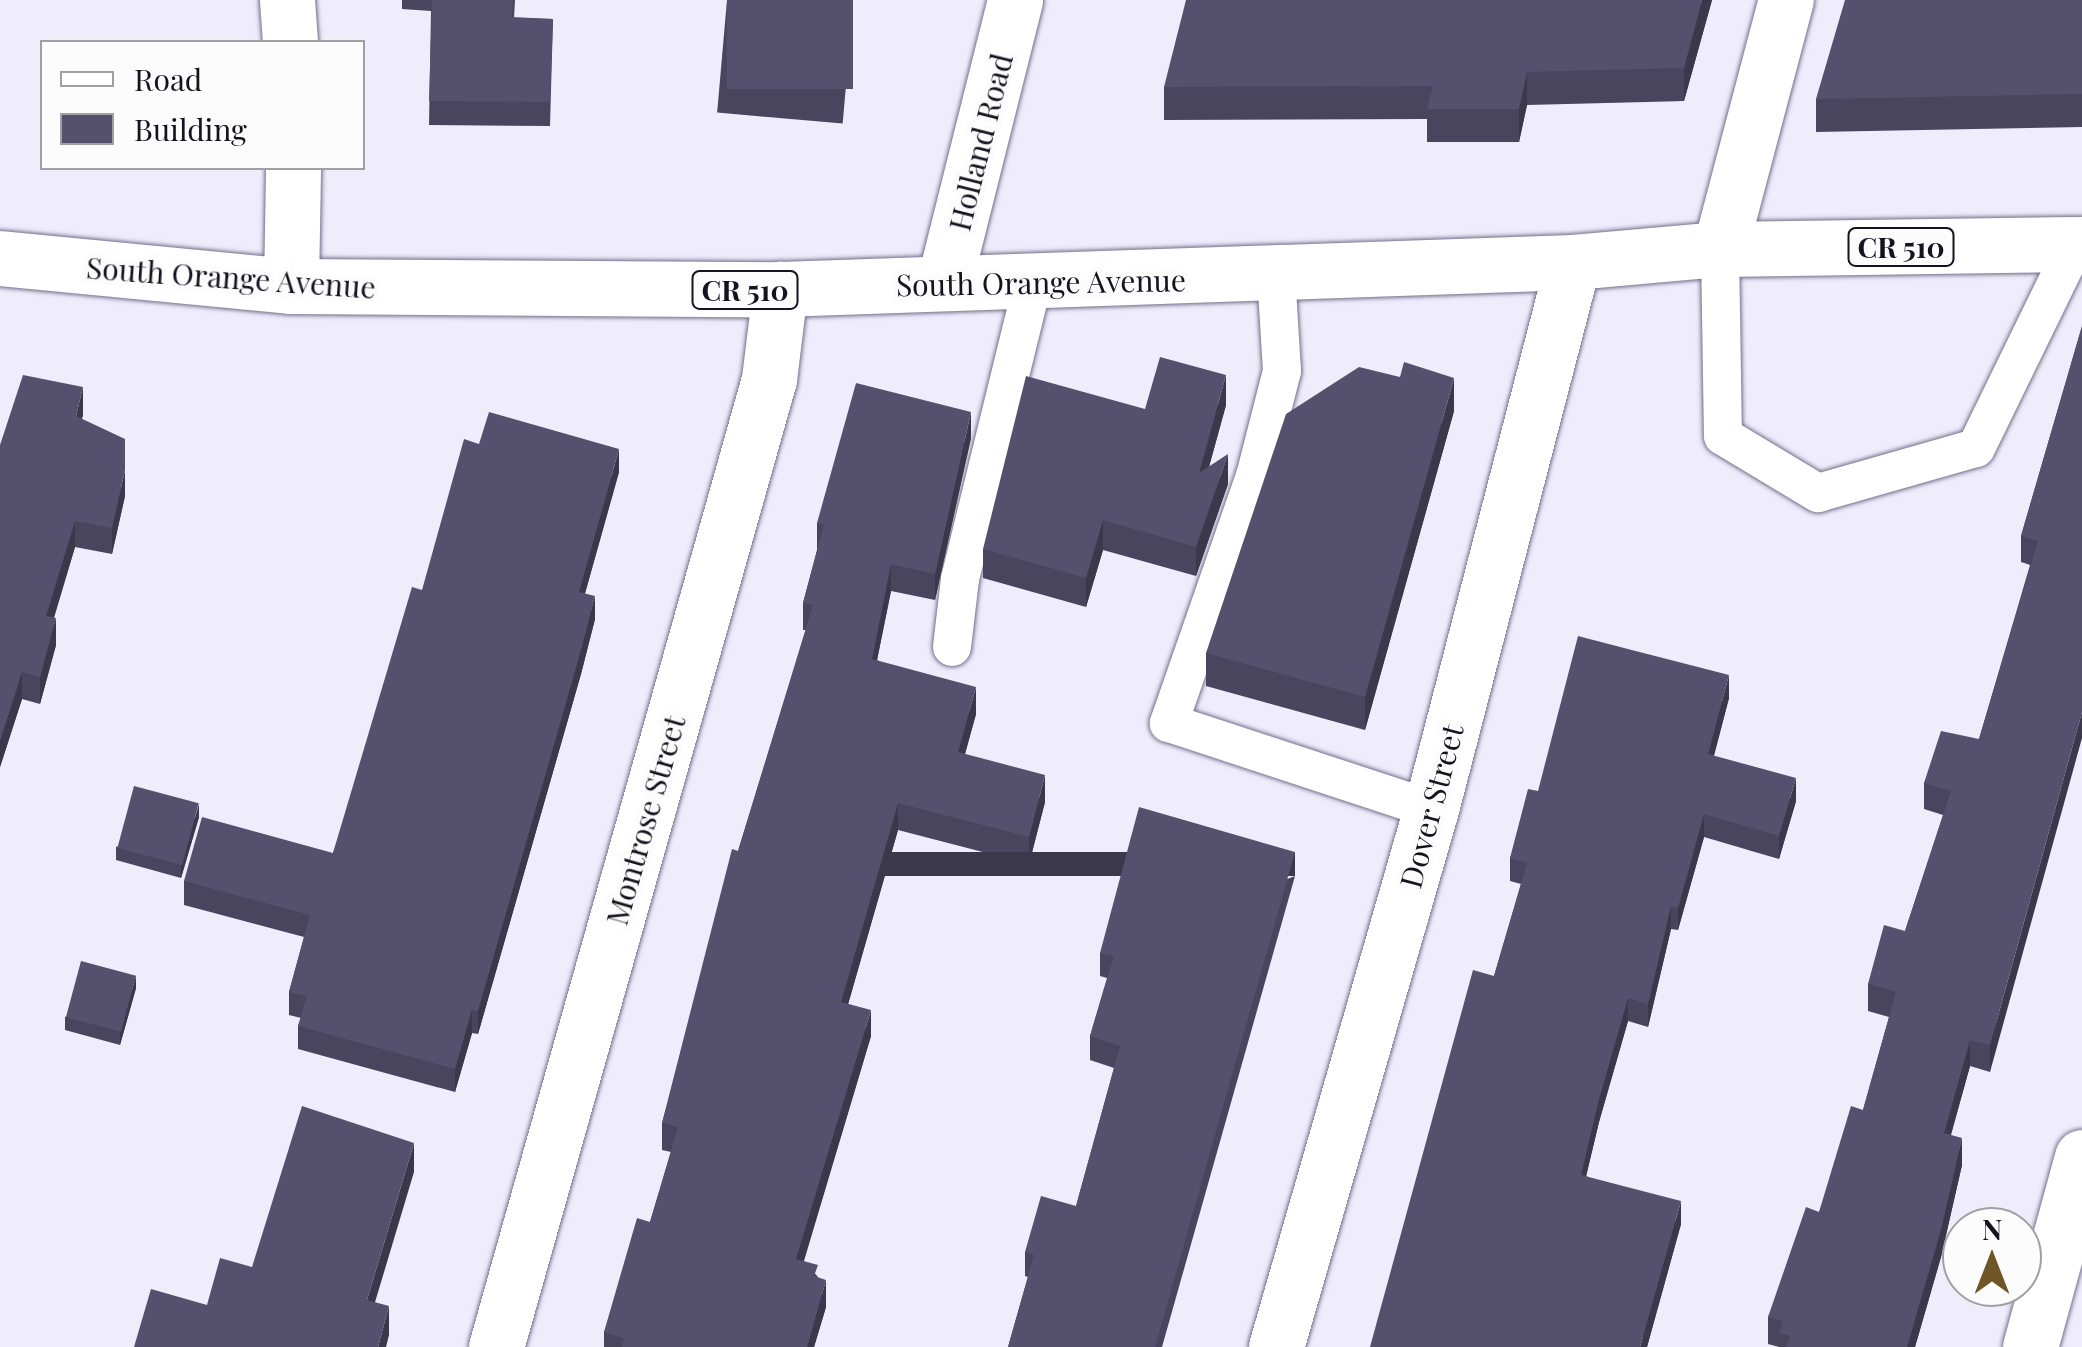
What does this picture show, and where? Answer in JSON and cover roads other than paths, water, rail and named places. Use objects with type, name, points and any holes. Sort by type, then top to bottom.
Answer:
[{"type":"street","points":[[287,0],[290,40]]},
{"type":"street","name":"Holland Road","points":[[944,283],[1016,0]]},
{"type":"street","points":[[1720,249],[1786,0]]},
{"type":"street","points":[[290,286],[293,170]]},
{"type":"street","name":"South Orange Avenue","points":[[0,258],[290,286],[780,290],[1034,278],[1276,274],[1573,262],[1720,249],[2079,244]]},
{"type":"street","name":"Dover Street","points":[[1276,1347],[1432,810],[1573,262]]},
{"type":"street","name":"Montrose Street","points":[[496,1347],[769,379],[780,290]]},
{"type":"street","points":[[2030,1347],[2082,1158]]},
{"type":"lane","points":[[1720,249],[1723,436],[1818,493],[1976,448],[2079,244]]},
{"type":"lane","points":[[1276,274],[1282,371],[1255,476],[1170,723],[1432,810]]},
{"type":"lane","points":[[952,647],[960,580],[1034,278]]}]
